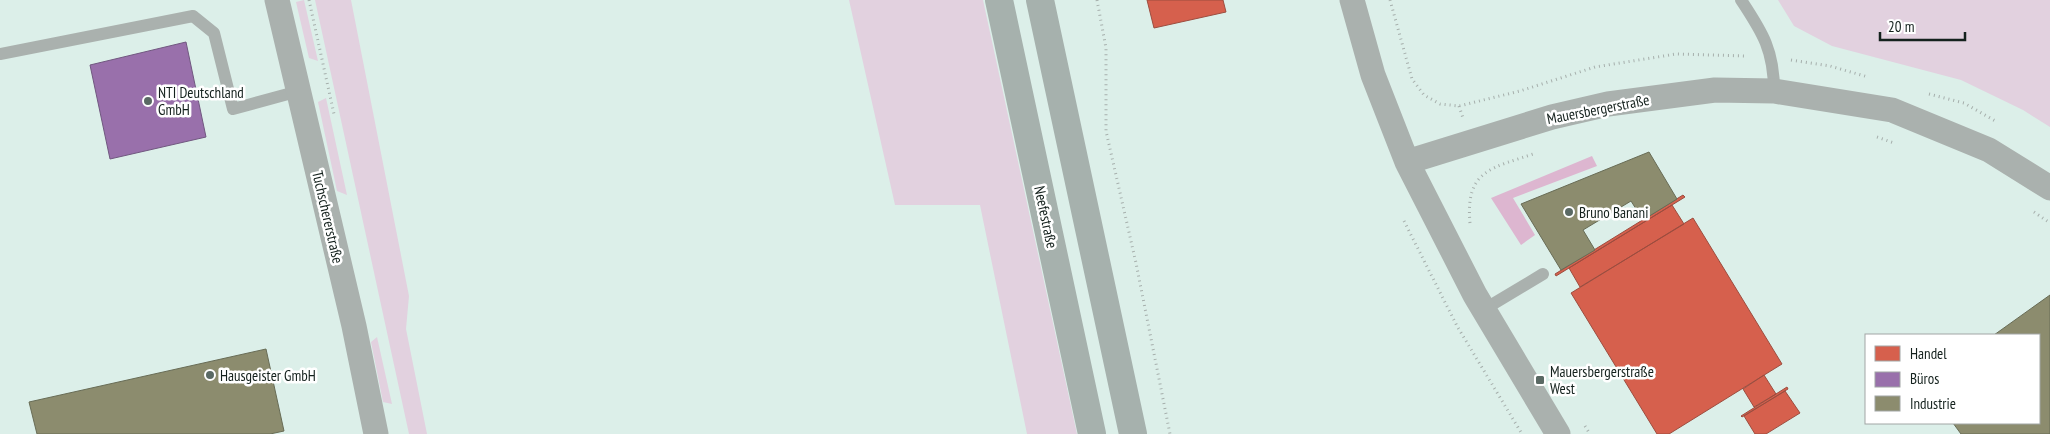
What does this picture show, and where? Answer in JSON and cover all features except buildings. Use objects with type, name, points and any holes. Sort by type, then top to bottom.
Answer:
[{"type":"highway","name":"Neefestraße","points":[[999,0],[1092,434]]},
{"type":"highway","points":[[1040,0],[1133,434]]},
{"type":"street","name":"Tuchschererstraße","points":[[278,0],[351,316],[376,434]]},
{"type":"street","points":[[1352,0],[1373,75],[1407,162],[1483,310],[1558,434]]},
{"type":"street","name":"Mauersbergerstraße","points":[[1407,162],[1552,117],[1608,104],[1716,90],[1789,95],[1892,110],[1989,150],[2050,188]]},
{"type":"lane","points":[[1741,0],[1763,34],[1774,69],[1789,95]]},
{"type":"lane","points":[[0,54],[192,16],[214,32],[233,109],[299,91]]},
{"type":"lane","points":[[1483,310],[1543,274]]},
{"type":"path","points":[[1097,0],[1106,48],[1106,131],[1136,264],[1170,434]]},
{"type":"path","points":[[1873,136],[1900,144]]},
{"type":"path","points":[[1484,172],[1539,152]]},
{"type":"path","points":[[2027,208],[2050,223]]},
{"type":"shaded area","points":[[304,0],[318,61],[309,58],[296,2]]},
{"type":"shaded area","points":[[315,0],[351,0],[409,296],[406,329],[427,434],[409,434]]},
{"type":"shaded area","points":[[849,0],[983,0],[1077,434],[1027,434],[980,205],[895,205]]},
{"type":"shaded area","points":[[1778,0],[2050,0],[2050,127],[2023,110],[1961,80],[1832,46],[1794,26]]},
{"type":"shaded area","points":[[326,98],[347,195],[337,191],[318,102]]},
{"type":"shaded area","points":[[1592,156],[1597,166],[1513,198],[1535,235],[1521,245],[1491,198]]},
{"type":"shaded area","points":[[377,337],[392,404],[383,402],[371,342]]},
{"type":"place","name":"NTI Deutschland GmbH","points":[[148,101]]},
{"type":"place","name":"Bruno Banani","points":[[1569,212]]},
{"type":"place","name":"Hausgeister GmbH","points":[[210,375]]},
{"type":"place","name":"Mauersbergerstraße West","points":[[1540,380]]}]
